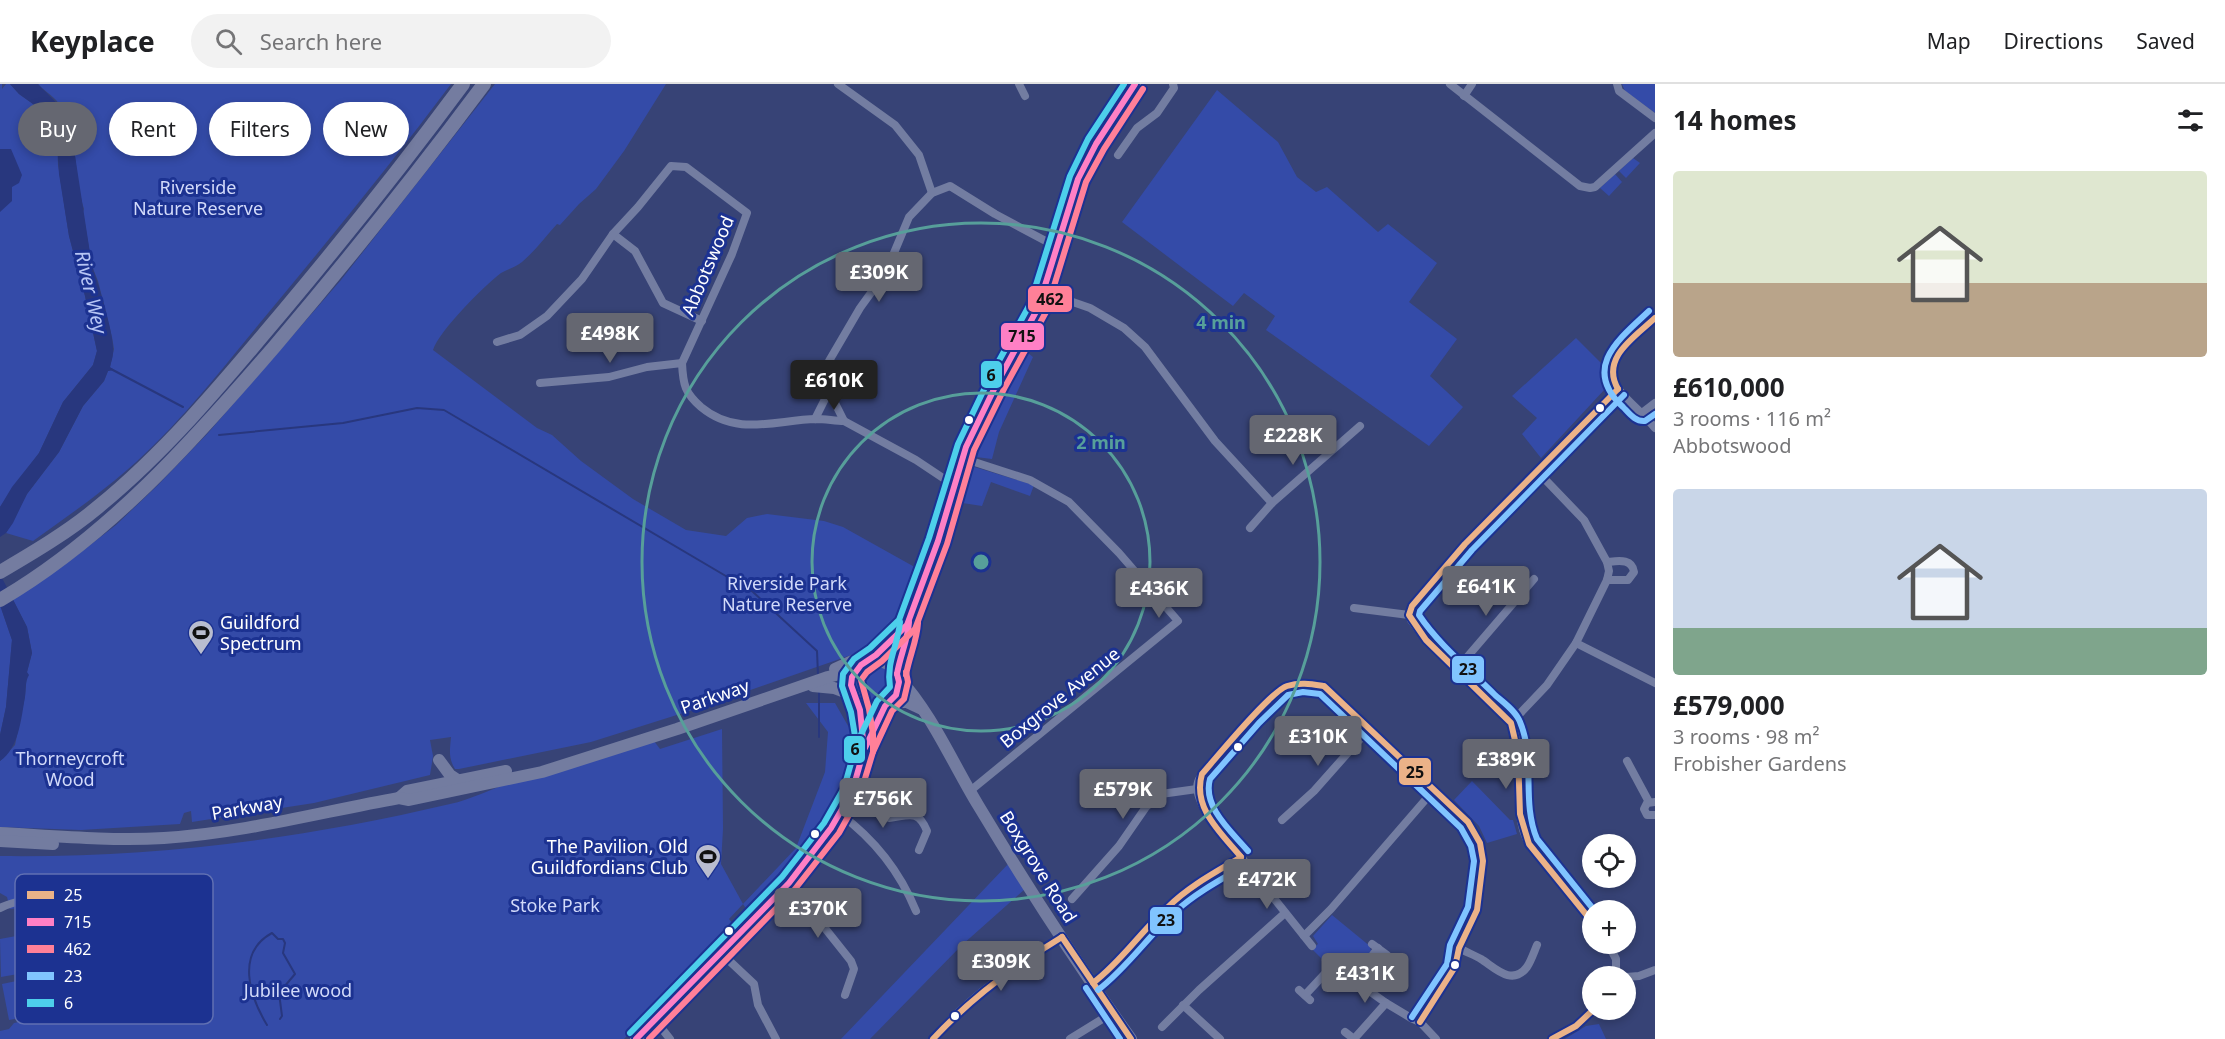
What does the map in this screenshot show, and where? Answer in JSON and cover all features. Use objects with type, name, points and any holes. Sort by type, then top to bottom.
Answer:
[{"type":"highway","points":[[6,569],[31,555],[112,496],[194,414],[333,252],[463,84]]},
{"type":"highway","points":[[0,600],[75,547],[131,501],[213,417],[365,237],[484,84]]},
{"type":"highway","points":[[0,593],[21,584]]},
{"type":"main road","points":[[636,1039],[789,883],[811,857],[852,792],[864,750],[875,723],[899,688],[899,660],[908,635],[908,625],[919,598],[962,458],[988,400],[1038,308],[1071,197],[1083,168],[1135,84]]},
{"type":"main road","points":[[782,693],[856,670],[908,625]]},
{"type":"main road","points":[[782,693],[881,648]]},
{"type":"main road","points":[[867,662],[884,662],[891,666],[898,676]]},
{"type":"main road","points":[[856,670],[851,685],[863,719],[864,750]]},
{"type":"main road","name":"Boxgrove Road","points":[[898,676],[919,700],[922,709],[1019,872],[1131,1039]]},
{"type":"main road","points":[[782,693],[819,685],[834,688],[870,707],[907,702],[922,709]]},
{"type":"main road","name":"Parkway","points":[[0,833],[99,840],[166,838],[201,834],[399,798],[409,800],[542,772],[782,693]]},
{"type":"main road","name":"Parkway","points":[[399,798],[407,791],[624,746]]},
{"type":"main road","points":[[439,760],[450,775],[459,781]]},
{"type":"main road","name":"Parkway","points":[[0,841],[79,844],[99,840]]},
{"type":"street","points":[[838,84],[895,125],[919,155],[932,193]]},
{"type":"street","points":[[1019,84],[1025,96]]},
{"type":"street","points":[[1118,155],[1137,128],[1157,113],[1174,88],[1173,84]]},
{"type":"street","points":[[1450,84],[1580,186],[1590,188],[1596,186],[1655,133]]},
{"type":"street","points":[[1464,96],[1472,84]]},
{"type":"street","points":[[1617,84],[1619,91],[1655,118]]},
{"type":"street","name":"Abbotswood","points":[[613,234],[671,166],[686,167],[747,213],[732,254],[682,363]]},
{"type":"street","points":[[816,419],[829,391],[829,361],[860,308],[886,272],[909,217],[932,193],[950,186],[995,214],[1057,247]]},
{"type":"street","points":[[497,342],[520,335],[547,316],[582,279],[613,234],[634,251],[663,303],[702,321]]},
{"type":"street","points":[[1044,292],[1090,308],[1124,328],[1145,347],[1215,441],[1272,503]]},
{"type":"street","points":[[1655,318],[1622,350],[1614,361],[1612,377],[1618,389],[1655,428]]},
{"type":"street","points":[[540,383],[609,377],[647,366],[682,363],[682,380],[688,396],[704,410],[724,422],[770,425],[816,419],[844,422],[916,460],[955,486]]},
{"type":"street","points":[[1582,909],[1529,844],[1519,818],[1519,754],[1511,723],[1426,640],[1409,615],[1412,606],[1465,544],[1618,389]]},
{"type":"street","points":[[829,391],[844,422]]},
{"type":"street","points":[[1642,413],[1655,403]]},
{"type":"street","points":[[1250,528],[1272,503],[1360,426]]},
{"type":"street","name":"Boxgrove Avenue","points":[[962,458],[1030,480],[1069,502],[1120,555],[1178,621],[970,791]]},
{"type":"street","points":[[1511,723],[1547,685],[1576,643],[1607,580],[1609,571],[1607,562],[1584,520],[1537,471]]},
{"type":"street","points":[[1607,562],[1628,562],[1632,565],[1634,572],[1628,580],[1607,580]]},
{"type":"street","points":[[1456,670],[1534,579]]},
{"type":"street","points":[[1354,608],[1409,615]]},
{"type":"street","points":[[1576,643],[1655,683]]},
{"type":"street","points":[[1312,946],[1206,813],[1197,789],[1202,774],[1253,717],[1284,687],[1303,683],[1324,686],[1468,822],[1478,836],[1482,850],[1478,910],[1459,948],[1455,968],[1420,1022]]},
{"type":"street","points":[[1282,820],[1314,791],[1369,729]]},
{"type":"street","points":[[1627,761],[1652,802],[1646,805],[1645,811],[1650,816],[1655,816]]},
{"type":"street","points":[[1072,899],[1119,846],[1146,807],[1161,794],[1197,789]]},
{"type":"street","points":[[1304,936],[1331,909],[1433,791]]},
{"type":"street","points":[[852,792],[889,818],[905,814],[917,816],[924,822],[927,831],[920,850]]},
{"type":"street","points":[[840,814],[861,830],[886,858],[909,893],[916,911]]},
{"type":"street","points":[[1093,983],[1119,962],[1161,912],[1179,897],[1241,857]]},
{"type":"street","points":[[789,883],[851,961],[854,969],[845,995]]},
{"type":"street","points":[[0,908],[15,902]]},
{"type":"street","points":[[1162,1027],[1285,913]]},
{"type":"street","points":[[933,1039],[959,1010],[986,987],[1062,937]]},
{"type":"street","points":[[1459,948],[1482,959],[1500,974],[1508,976],[1526,968],[1537,945]]},
{"type":"street","points":[[1353,981],[1375,946],[1387,955]]},
{"type":"street","points":[[720,953],[754,984],[758,1005],[776,1039]]},
{"type":"street","points":[[1304,995],[1329,963],[1386,1003],[1420,1022],[1436,1039]]},
{"type":"street","points":[[1636,976],[1655,970]]},
{"type":"street","points":[[1345,1032],[1354,1039],[1386,1003]]},
{"type":"street","points":[[1184,1005],[1220,1039]]},
{"type":"street","points":[[1070,1039],[1112,1013]]},
{"type":"street","points":[[655,1020],[670,1039]]},
{"type":"street","points":[[1552,1039],[1582,1020]]},
{"type":"green space","points":[[0,84],[2,84],[2,89],[6,84],[10,84],[30,102],[18,102],[18,156],[58,156],[69,236],[97,351],[93,365],[63,402],[39,453],[0,507]]},
{"type":"green space","name":"Riverside Nature Reserve","points":[[38,84],[451,84],[409,138],[409,102],[323,102],[323,156],[395,156],[215,377],[164,435],[116,480],[33,541],[6,533],[27,494],[59,452],[83,406],[111,370],[114,349],[98,281],[92,266],[74,156],[97,156],[97,102],[58,102]]},
{"type":"green space","points":[[495,84],[666,84],[624,151],[596,189],[560,225],[557,224],[522,262],[501,273],[484,288],[453,321],[433,350],[537,428],[552,435],[581,461],[633,499],[686,530],[726,536],[747,518],[767,514],[824,521],[843,527],[920,570],[910,599],[884,635],[857,653],[699,708],[591,742],[455,769],[450,757],[451,737],[430,740],[433,756],[430,775],[314,803],[192,822],[191,811],[184,813],[180,824],[81,830],[0,827],[0,761],[15,745],[32,653],[27,627],[12,598],[63,566],[116,525],[208,433],[341,280]]},
{"type":"green space","points":[[1622,84],[1655,84],[1655,113],[1625,91]]},
{"type":"green space","points":[[1217,90],[1278,142],[1297,177],[1316,192],[1327,187],[1378,232],[1388,224],[1437,263],[1409,302],[1457,339],[1430,376],[1463,407],[1429,446],[1266,330],[1275,316],[1244,293],[1233,306],[1122,222]]},
{"type":"green space","points":[[1633,158],[1640,163],[1626,178],[1619,171]]},
{"type":"green space","points":[[1615,174],[1622,182],[1609,196],[1600,188]]},
{"type":"green space","points":[[1576,338],[1604,366],[1605,389],[1541,458],[1522,434],[1537,418],[1512,396]]},
{"type":"green space","points":[[1024,350],[1033,357],[999,432],[992,459],[968,456],[971,435],[979,435]]},
{"type":"green space","points":[[968,465],[1034,485],[1030,496],[991,482],[982,506],[956,502]]},
{"type":"green space","points":[[0,605],[12,640],[6,707],[0,735]]},
{"type":"green space","points":[[885,666],[893,678],[891,692],[881,700],[866,699],[855,684],[862,667]]},
{"type":"green space","points":[[806,703],[835,703],[851,731],[843,783],[802,853],[747,910],[743,904],[796,848],[825,772],[828,732]]},
{"type":"green space","name":"Stoke Park","points":[[722,729],[721,864],[743,904],[729,919],[735,926],[624,1039],[0,1039],[0,1031],[9,1029],[15,1023],[213,1024],[213,874],[15,874],[15,908],[10,909],[7,897],[0,893],[0,856],[114,854],[170,850],[339,827],[458,802],[506,784],[584,760],[654,741],[660,749]]},
{"type":"green space","points":[[1472,781],[1510,820],[1513,820],[1517,834],[1487,843],[1479,826],[1454,800]]},
{"type":"green space","points":[[1010,862],[1025,889],[962,945],[870,1039],[841,1039]]},
{"type":"green space","points":[[1332,915],[1371,947],[1372,951],[1358,968],[1348,969],[1330,954],[1323,960],[1312,949],[1318,944],[1313,936]]},
{"type":"green space","points":[[15,936],[15,975],[1,977],[0,939]]},
{"type":"green space","points":[[15,981],[15,1019],[9,1020],[2,984]]},
{"type":"green space","points":[[1599,1024],[1606,1039],[1565,1039],[1586,1026]]},
{"type":"water","points":[[10,84],[38,84],[55,102],[30,102]]},
{"type":"water","points":[[0,149],[11,149],[22,175],[19,183],[12,187],[12,201],[0,212]]},
{"type":"water","name":"River Wey","points":[[58,156],[75,156],[92,266],[106,310],[113,345],[110,367],[114,370],[108,371],[104,381],[83,406],[59,452],[27,494],[13,523],[0,537],[0,507],[12,487],[39,453],[63,402],[93,365],[97,351],[69,236]]},
{"type":"water","points":[[0,574],[27,627],[32,653],[18,732],[11,749],[0,761],[0,735],[6,707],[12,640],[0,605]]},
{"type":"waterway","points":[[111,369],[183,407]]},
{"type":"waterway","points":[[219,435],[343,423],[417,408],[444,410],[753,592],[817,651],[818,675]]},
{"type":"waterway","points":[[819,692],[819,737]]},
{"type":"waterway","points":[[267,1025],[255,1002],[249,976],[253,952],[260,942],[272,933],[278,939],[283,939],[285,943],[283,953],[295,974],[279,993],[282,1016],[280,1019]]},
{"type":"transit line","name":"6","points":[[630,1033],[782,877],[824,823],[844,788],[855,749],[855,736],[851,712],[842,686],[843,674],[854,659],[870,648],[899,620],[929,538],[958,444],[989,379],[1030,304],[1070,176],[1088,139],[1124,84]]},
{"type":"transit line","name":"715","points":[[636,1039],[789,883],[831,828],[852,792],[864,750],[860,710],[851,685],[852,677],[861,665],[876,655],[907,625],[938,541],[966,447],[997,383],[1038,308],[1078,179],[1096,144],[1135,84]]},
{"type":"transit line","name":"462","points":[[649,1039],[795,889],[839,833],[860,795],[873,752],[869,709],[861,680],[915,629],[947,544],[974,450],[1046,312],[1086,182],[1104,149],[1143,89]]},
{"type":"transit line","name":"23","points":[[1649,311],[1626,332],[1609,355],[1605,367],[1605,379],[1611,393],[1635,419],[1645,421],[1655,414]]},
{"type":"transit line","name":"25","points":[[1618,389],[1613,368],[1617,358],[1622,349],[1655,318]]},
{"type":"transit line","name":"25","points":[[1582,909],[1529,844],[1520,814],[1518,753],[1511,723],[1426,640],[1409,615],[1412,606],[1465,544],[1618,389]]},
{"type":"transit line","name":"23","points":[[1586,900],[1537,839],[1530,810],[1525,736],[1516,714],[1445,647],[1419,615],[1472,550],[1624,395]]},
{"type":"transit line","name":"6","points":[[856,745],[877,701],[890,687],[891,661],[900,622]]},
{"type":"transit line","name":"715","points":[[897,674],[909,622]]},
{"type":"transit line","name":"462","points":[[906,675],[918,623]]},
{"type":"transit line","name":"462","points":[[873,752],[892,711],[904,699],[908,682],[906,672]]},
{"type":"transit line","name":"715","points":[[865,748],[885,706],[896,695],[899,682],[897,674]]},
{"type":"transit line","name":"25","points":[[1241,857],[1217,829],[1205,809],[1201,798],[1202,774],[1231,740],[1279,691],[1296,684],[1324,686],[1468,822],[1480,843],[1483,861],[1477,910],[1459,948],[1455,967],[1420,1022]]},
{"type":"transit line","name":"23","points":[[1248,851],[1214,809],[1210,799],[1210,779],[1259,723],[1288,695],[1303,692],[1320,694],[1461,828],[1471,846],[1474,861],[1468,907],[1450,945],[1447,964],[1412,1017]]},
{"type":"transit line","name":"25","points":[[1093,983],[1176,899],[1241,857]]},
{"type":"transit line","name":"23","points":[[1098,990],[1184,904],[1246,865]]},
{"type":"transit line","name":"25","points":[[1062,937],[1131,1039]]},
{"type":"transit line","name":"25","points":[[933,1039],[962,1010],[994,984],[1027,959],[1062,937]]},
{"type":"transit line","name":"23","points":[[1086,988],[1120,1039]]},
{"type":"transit line","name":"25","points":[[1552,1039],[1582,1020]]},
{"type":"place","name":"Guildford Spectrum","points":[[201,656]]},
{"type":"place","name":"The Pavilion, Old Guildfordians Club","points":[[708,880]]},
{"type":"park label","name":"Riverside Park Nature Reserve","points":[[787,594]]},
{"type":"park label","name":"Thorneycroft Wood","points":[[70,769]]},
{"type":"park label","name":"Jubilee wood","points":[[298,991]]}]
